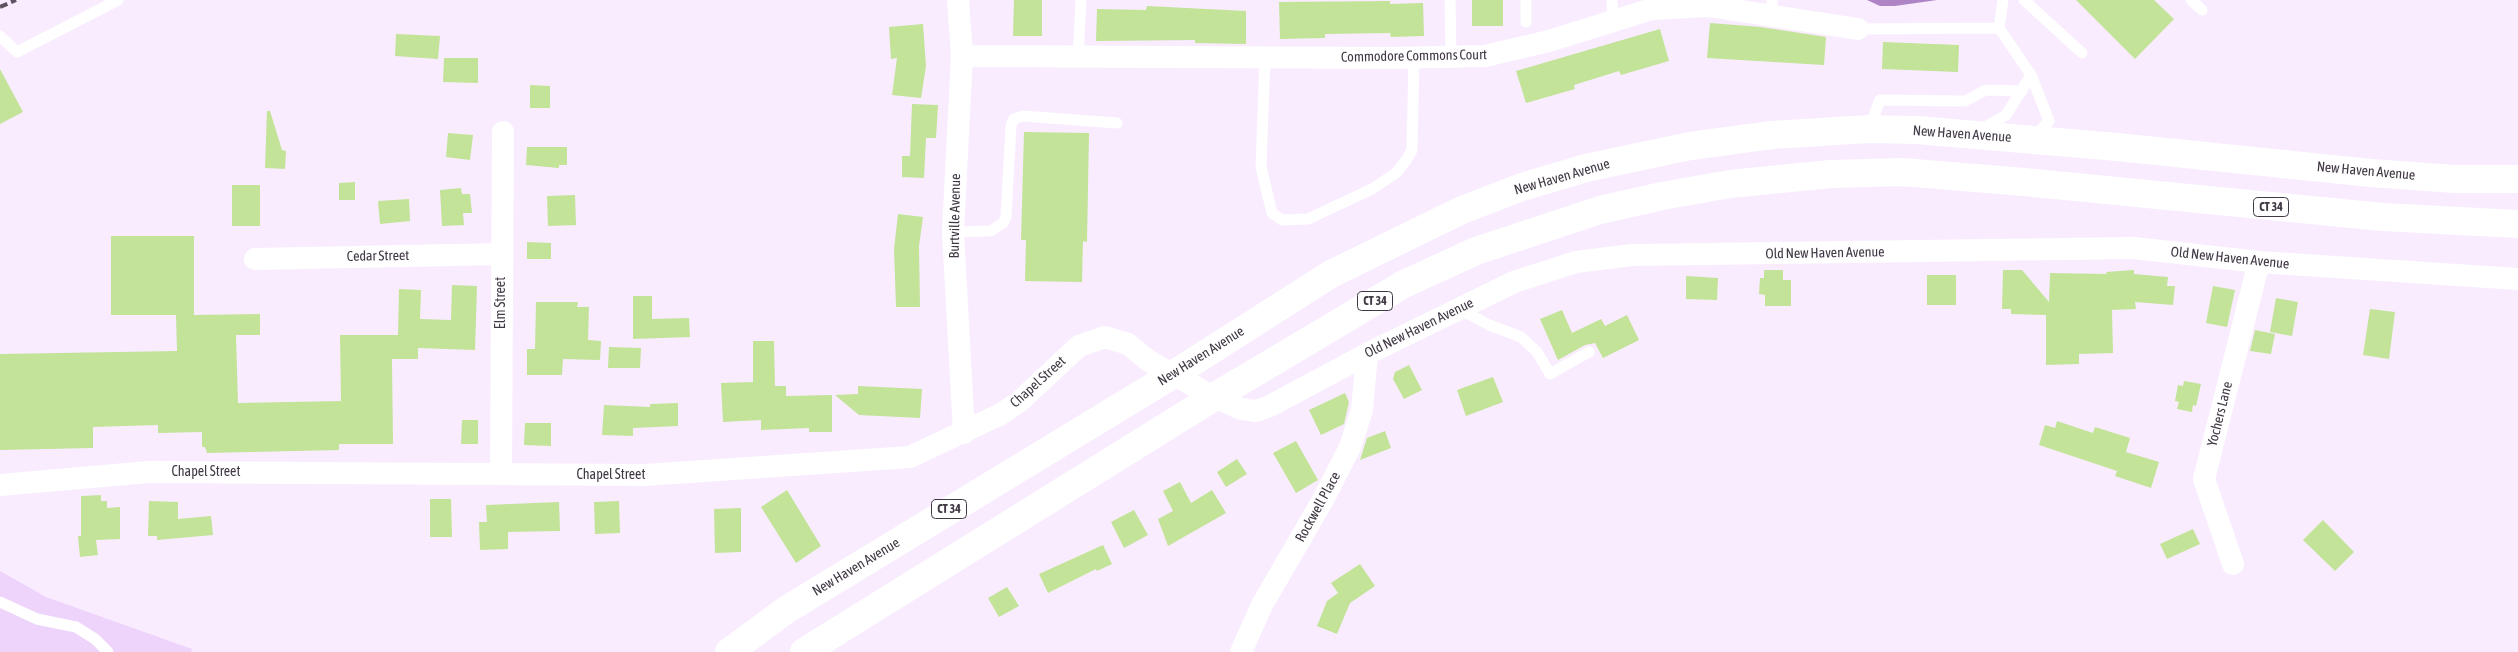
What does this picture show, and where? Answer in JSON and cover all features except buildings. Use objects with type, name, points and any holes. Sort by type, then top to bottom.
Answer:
[{"type":"highway","name":"New Haven Avenue","points":[[729,652],[786,610],[1174,374],[1331,274],[1462,210],[1522,187],[1586,168],[1690,146],[1772,134],[1869,129],[1955,133],[2371,173],[2456,178],[2518,179]]},
{"type":"highway","points":[[2024,182],[2031,140]]},
{"type":"highway","name":"CT 34","points":[[804,652],[1214,397],[1404,284],[1476,251],[1600,210],[1662,196],[1730,184],[1831,174],[1902,172],[2024,182],[2301,210],[2445,221],[2518,224]]},
{"type":"street","name":"Burtville Avenue","points":[[958,0],[962,56],[953,232],[964,433]]},
{"type":"street","name":"Commodore Commons Court","points":[[962,56],[1485,56],[1549,41],[1612,11],[1708,6],[1772,8],[1858,29]]},
{"type":"street","name":"Elm Street","points":[[500,474],[503,132]]},
{"type":"street","name":"Old New Haven Avenue","points":[[1174,374],[1214,397],[1241,409],[1256,411],[1270,406],[1366,354],[1514,282],[1576,262],[1632,255],[2134,248],[2259,262],[2518,279]]},
{"type":"street","name":"Cedar Street","points":[[255,259],[501,254]]},
{"type":"street","name":"Yochers Lane","points":[[2233,564],[2204,478],[2259,262]]},
{"type":"street","name":"Chapel Street","points":[[0,485],[149,472],[645,475],[910,457],[1001,414],[1020,401],[1079,346],[1092,340],[1104,337],[1118,339],[1128,344],[1149,361],[1174,374]]},
{"type":"street","name":"Rockwell Place","points":[[1241,652],[1262,605],[1324,498],[1350,447],[1362,410],[1366,354]]},
{"type":"lane","points":[[0,36],[18,52],[118,0]]},
{"type":"lane","points":[[1078,57],[1081,0]]},
{"type":"lane","points":[[1450,0],[1451,56]]},
{"type":"lane","points":[[1526,0],[1526,22]]},
{"type":"lane","points":[[2003,0],[1998,28],[2031,75],[2049,121],[2031,140]]},
{"type":"lane","points":[[2024,0],[2082,53]]},
{"type":"lane","points":[[2191,0],[2202,10]]},
{"type":"lane","points":[[1858,29],[1998,28]]},
{"type":"lane","points":[[1265,57],[1261,167],[1272,213],[1282,220],[1308,219],[1372,189],[1396,172],[1412,150],[1414,57]]},
{"type":"lane","points":[[1955,133],[1982,129],[1997,122],[2014,106],[2031,75]]},
{"type":"lane","points":[[1869,129],[1880,100],[1965,101],[1986,90],[2022,91]]},
{"type":"lane","points":[[953,232],[991,231],[1003,223],[1006,218],[1011,126],[1014,119],[1023,116],[1117,123]]},
{"type":"lane","points":[[1458,309],[1488,325],[1521,337],[1537,352],[1550,374],[1589,352]]},
{"type":"lane","points":[[0,602],[37,619],[76,627],[96,639],[108,652]]},
{"type":"shaded area","points":[[1867,0],[1937,0],[1895,6],[1880,6]]},
{"type":"shaded area","points":[[0,571],[46,597],[192,649],[191,652],[0,652]]},
{"type":"railway","points":[[0,7],[16,0]]}]
